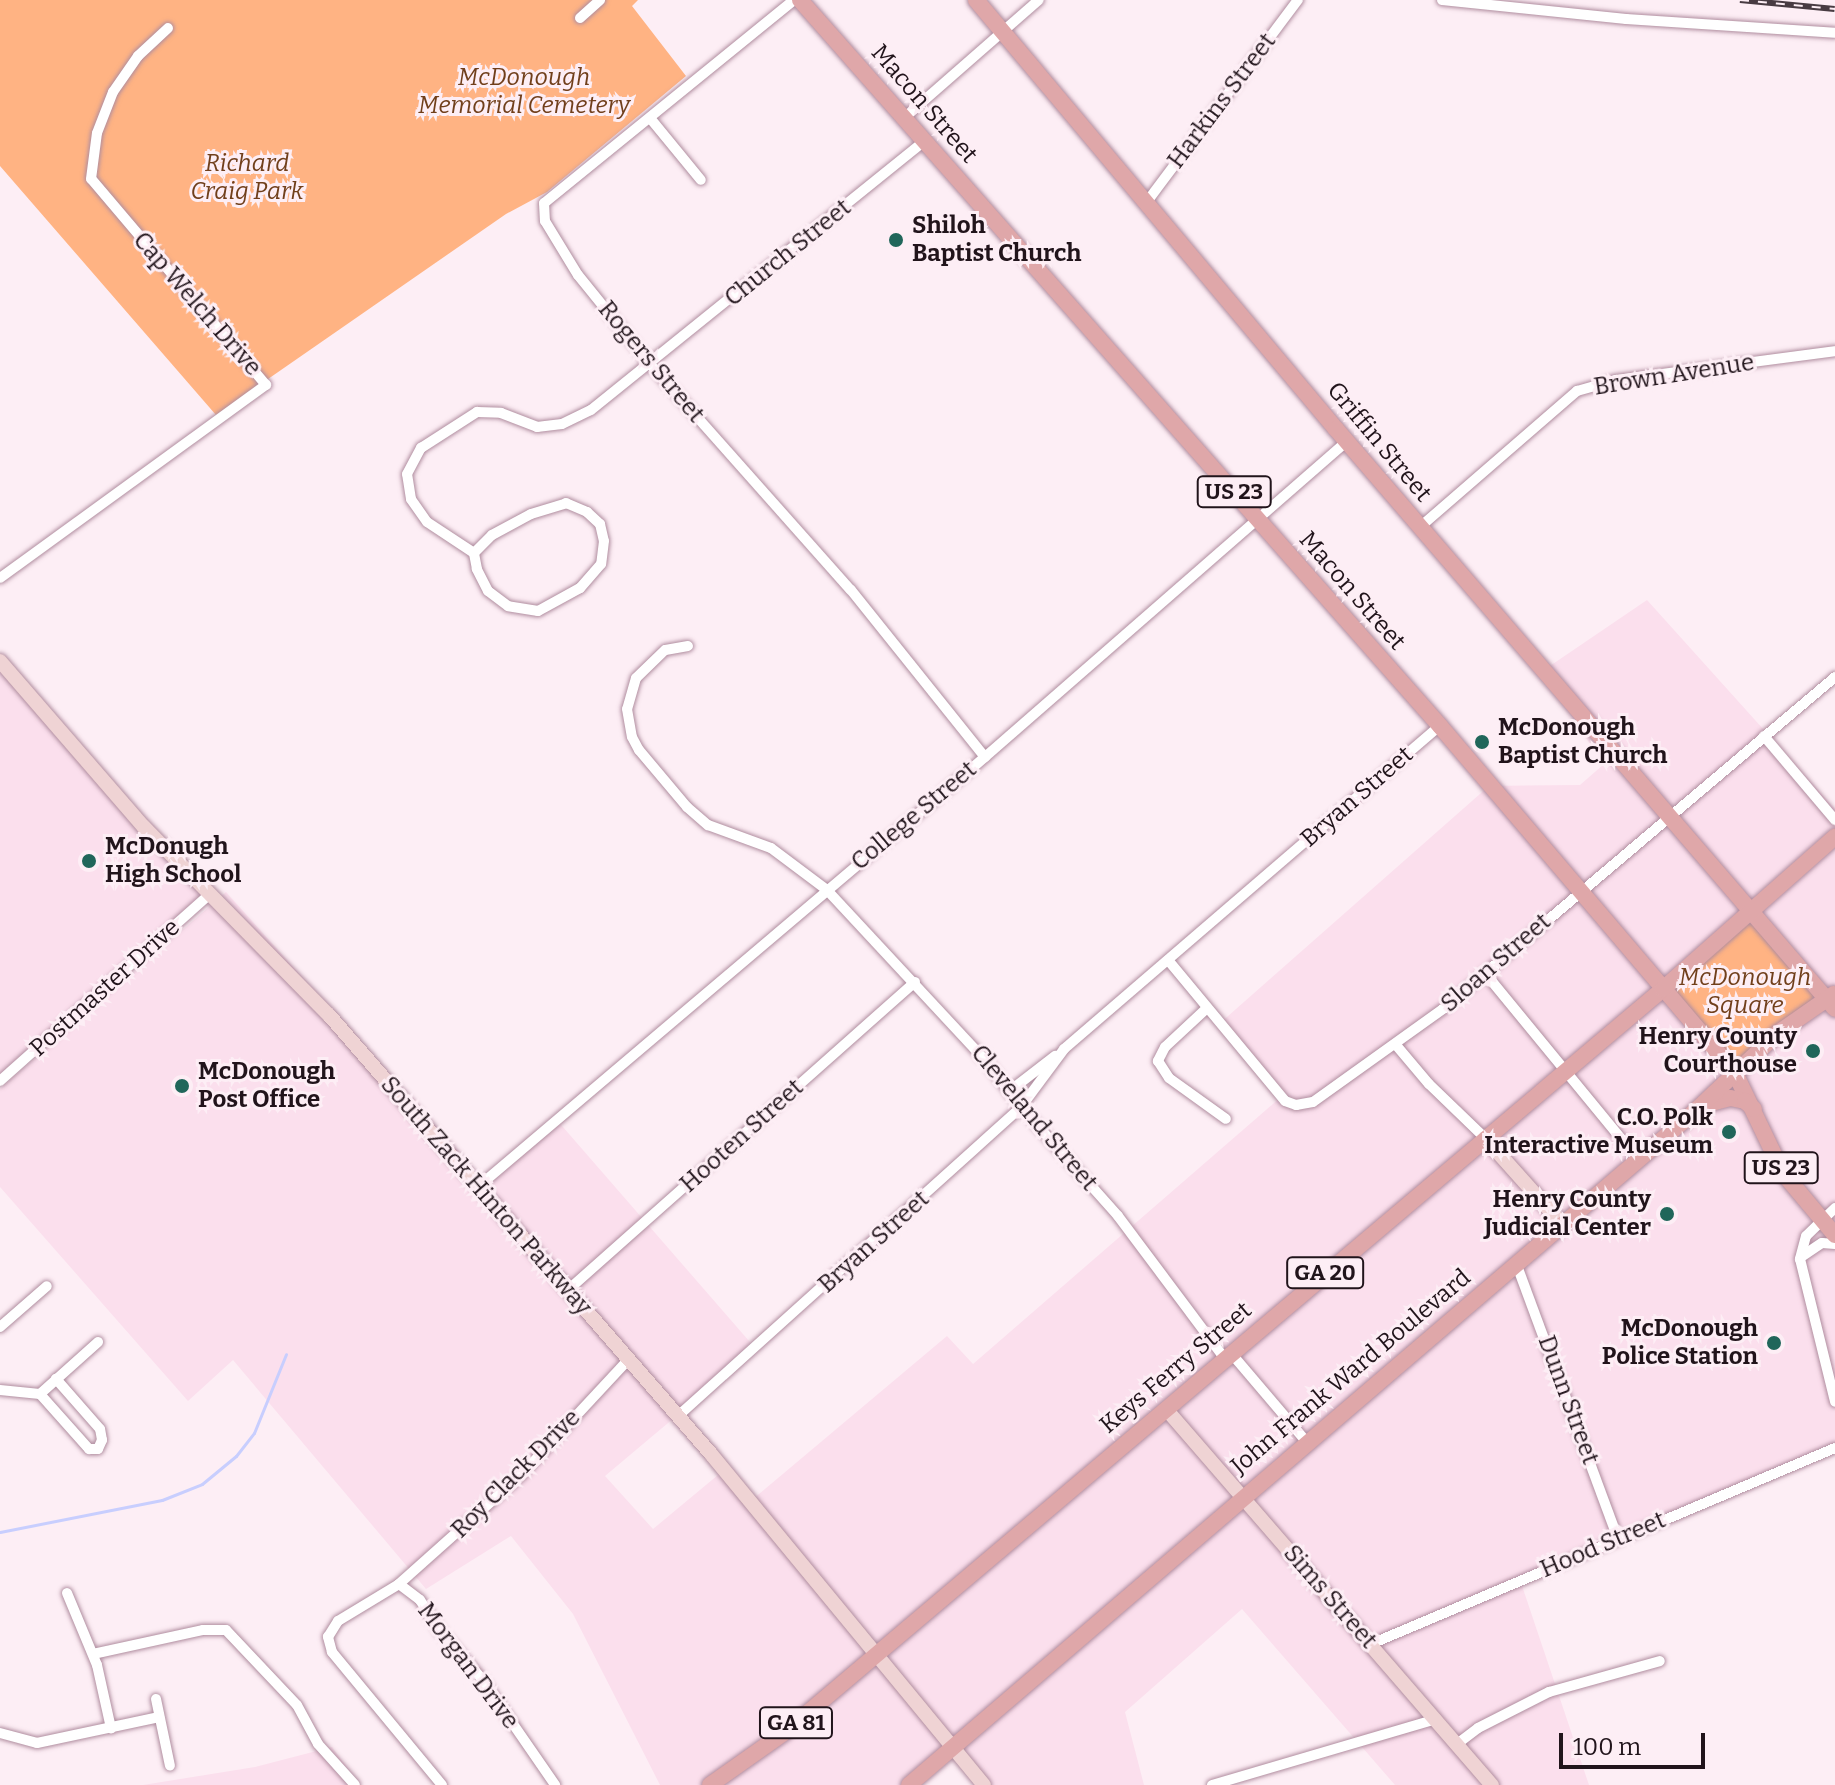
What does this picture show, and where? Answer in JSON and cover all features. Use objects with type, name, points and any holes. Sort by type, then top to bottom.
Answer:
[{"type":"main road","name":"Macon Street","points":[[800,0],[1440,726],[1735,1073],[1783,1173],[1835,1235]]},
{"type":"main road","name":"Griffin Street","points":[[976,0],[1420,527],[1750,911],[1832,1000]]},
{"type":"main road","name":"South Zack Hinton Parkway","points":[[0,661],[144,827],[329,1015],[479,1186],[678,1416],[984,1785]]},
{"type":"main road","name":"Keys Ferry Street","points":[[877,1654],[1663,989],[1835,837]]},
{"type":"main road","name":"John Frank Ward Boulevard","points":[[909,1785],[1306,1441],[1700,1106],[1778,1033],[1832,1000]]},
{"type":"main road","points":[[1700,1106],[1730,1098],[1745,1101],[1754,1109]]},
{"type":"main road","points":[[1485,1138],[1562,1224]]},
{"type":"main road","name":"Sims Street","points":[[1166,1409],[1492,1785]]},
{"type":"main road","name":"GA 81","points":[[710,1785],[751,1759],[877,1654]]},
{"type":"street","points":[[580,18],[600,0]]},
{"type":"street","name":"Rogers Street","points":[[794,0],[544,203],[545,221],[571,264],[650,364],[851,590],[985,757]]},
{"type":"street","points":[[904,118],[1039,0]]},
{"type":"street","name":"Harkins Street","points":[[1146,203],[1298,0]]},
{"type":"street","points":[[1442,0],[1626,19],[1835,33]]},
{"type":"street","name":"Cap Welch Drive","points":[[0,578],[266,385],[91,179],[97,133],[113,92],[138,56],[168,28]]},
{"type":"street","points":[[650,118],[701,180]]},
{"type":"street","name":"Church Street","points":[[474,553],[427,522],[411,499],[407,474],[421,448],[477,412],[501,413],[537,427],[562,424],[591,410],[924,141]]},
{"type":"street","name":"Brown Avenue","points":[[1420,527],[1577,391],[1616,380],[1835,351]]},
{"type":"street","name":"College Street","points":[[479,1186],[985,757],[1347,441]]},
{"type":"street","points":[[566,503],[587,512],[600,524],[604,541],[601,564],[580,588],[538,611],[508,606],[488,591],[477,569],[474,553],[492,535],[531,514],[566,503]]},
{"type":"street","name":"Cleveland Street","points":[[688,646],[665,650],[636,678],[627,709],[632,737],[639,750],[687,807],[708,825],[771,848],[827,890],[915,982],[1011,1090],[1021,1107],[1118,1216],[1228,1356],[1306,1441]]},
{"type":"street","name":"Sloan Street","points":[[1168,960],[1285,1101],[1296,1105],[1313,1102],[1396,1045],[1485,973],[1835,677]]},
{"type":"street","name":"Bryan Street","points":[[1011,1090],[1057,1056],[1440,726]]},
{"type":"street","points":[[1764,736],[1835,820]]},
{"type":"street","name":"Postmaster Drive","points":[[0,1081],[210,894]]},
{"type":"street","points":[[1485,973],[1638,1159]]},
{"type":"street","name":"Hooten Street","points":[[568,1290],[915,982]]},
{"type":"street","points":[[1207,1008],[1165,1047],[1158,1061],[1169,1078],[1226,1119]]},
{"type":"street","points":[[1396,1045],[1429,1084],[1485,1138]]},
{"type":"street","name":"Bryan Street","points":[[678,1416],[1021,1107],[1057,1056]]},
{"type":"street","points":[[1835,1208],[1806,1236],[1800,1259],[1835,1402]]},
{"type":"street","points":[[1800,1259],[1822,1243],[1835,1244]]},
{"type":"street","name":"Dunn Street","points":[[1516,1263],[1618,1539]]},
{"type":"street","points":[[2,1320],[47,1286]]},
{"type":"street","points":[[40,1394],[98,1342]]},
{"type":"street","name":"Roy Clack Drive","points":[[399,1584],[522,1474],[629,1359]]},
{"type":"street","points":[[0,1390],[40,1394],[89,1449],[97,1450],[102,1440],[100,1429],[56,1379]]},
{"type":"street","name":"Hood Street","points":[[1371,1644],[1835,1448]]},
{"type":"street","name":"Morgan Drive","points":[[442,1785],[332,1652],[328,1637],[338,1621],[399,1584],[420,1600],[440,1631],[482,1679],[555,1785]]},
{"type":"street","points":[[67,1593],[93,1654],[111,1728]]},
{"type":"street","points":[[93,1654],[203,1630],[226,1630],[297,1705],[322,1750],[355,1785]]},
{"type":"street","points":[[1457,1744],[1478,1728],[1549,1692],[1660,1661]]},
{"type":"street","points":[[156,1699],[170,1766]]},
{"type":"street","points":[[0,1733],[37,1743],[159,1717]]},
{"type":"street","points":[[1212,1785],[1436,1719]]},
{"type":"shaded area","points":[[1647,600],[1835,809],[1835,1450],[1519,1577],[1589,1785],[1395,1785],[1242,1609],[1125,1712],[1144,1785],[985,1785],[956,1750],[917,1785],[660,1785],[573,1614],[511,1536],[426,1589],[233,1360],[188,1401],[0,1187],[0,1089],[226,892],[486,1182],[556,1119],[756,1349],[605,1476],[653,1529],[718,1475],[747,1504],[947,1336],[973,1364],[1281,1097],[1219,1024],[1489,786],[1580,785],[1604,764],[1541,672]]},
{"type":"shaded area","name":"McDonugh High School","points":[[0,662],[210,894],[0,1079]]},
{"type":"shaded area","points":[[332,1747],[360,1785],[143,1785],[255,1767]]},
{"type":"green space","name":"Richard Craig Park","points":[[0,0],[638,0],[632,6],[686,76],[547,192],[506,214],[216,415],[0,166]]},
{"type":"green space","name":"McDonough Square","points":[[1750,911],[1827,999],[1738,1076],[1662,988]]},
{"type":"waterway","points":[[0,1532],[162,1500],[202,1484],[236,1456],[254,1433],[286,1354]]},
{"type":"railway","points":[[1740,0],[1835,9]]},
{"type":"place","name":"Shiloh Baptist Church","points":[[896,240]]},
{"type":"place","name":"McDonough Baptist Church","points":[[1482,742]]},
{"type":"place","name":"McDonugh High School","points":[[89,861]]},
{"type":"place","name":"Henry County Courthouse","points":[[1813,1051]]},
{"type":"place","name":"McDonough Post Office","points":[[182,1086]]},
{"type":"place","name":"C.O. Polk Interactive Museum","points":[[1729,1132]]},
{"type":"place","name":"Henry County Judicial Center","points":[[1667,1214]]},
{"type":"place","name":"McDonough Police Station","points":[[1774,1343]]},
{"type":"park label","name":"McDonough Memorial Cemetery","points":[[524,92]]}]
